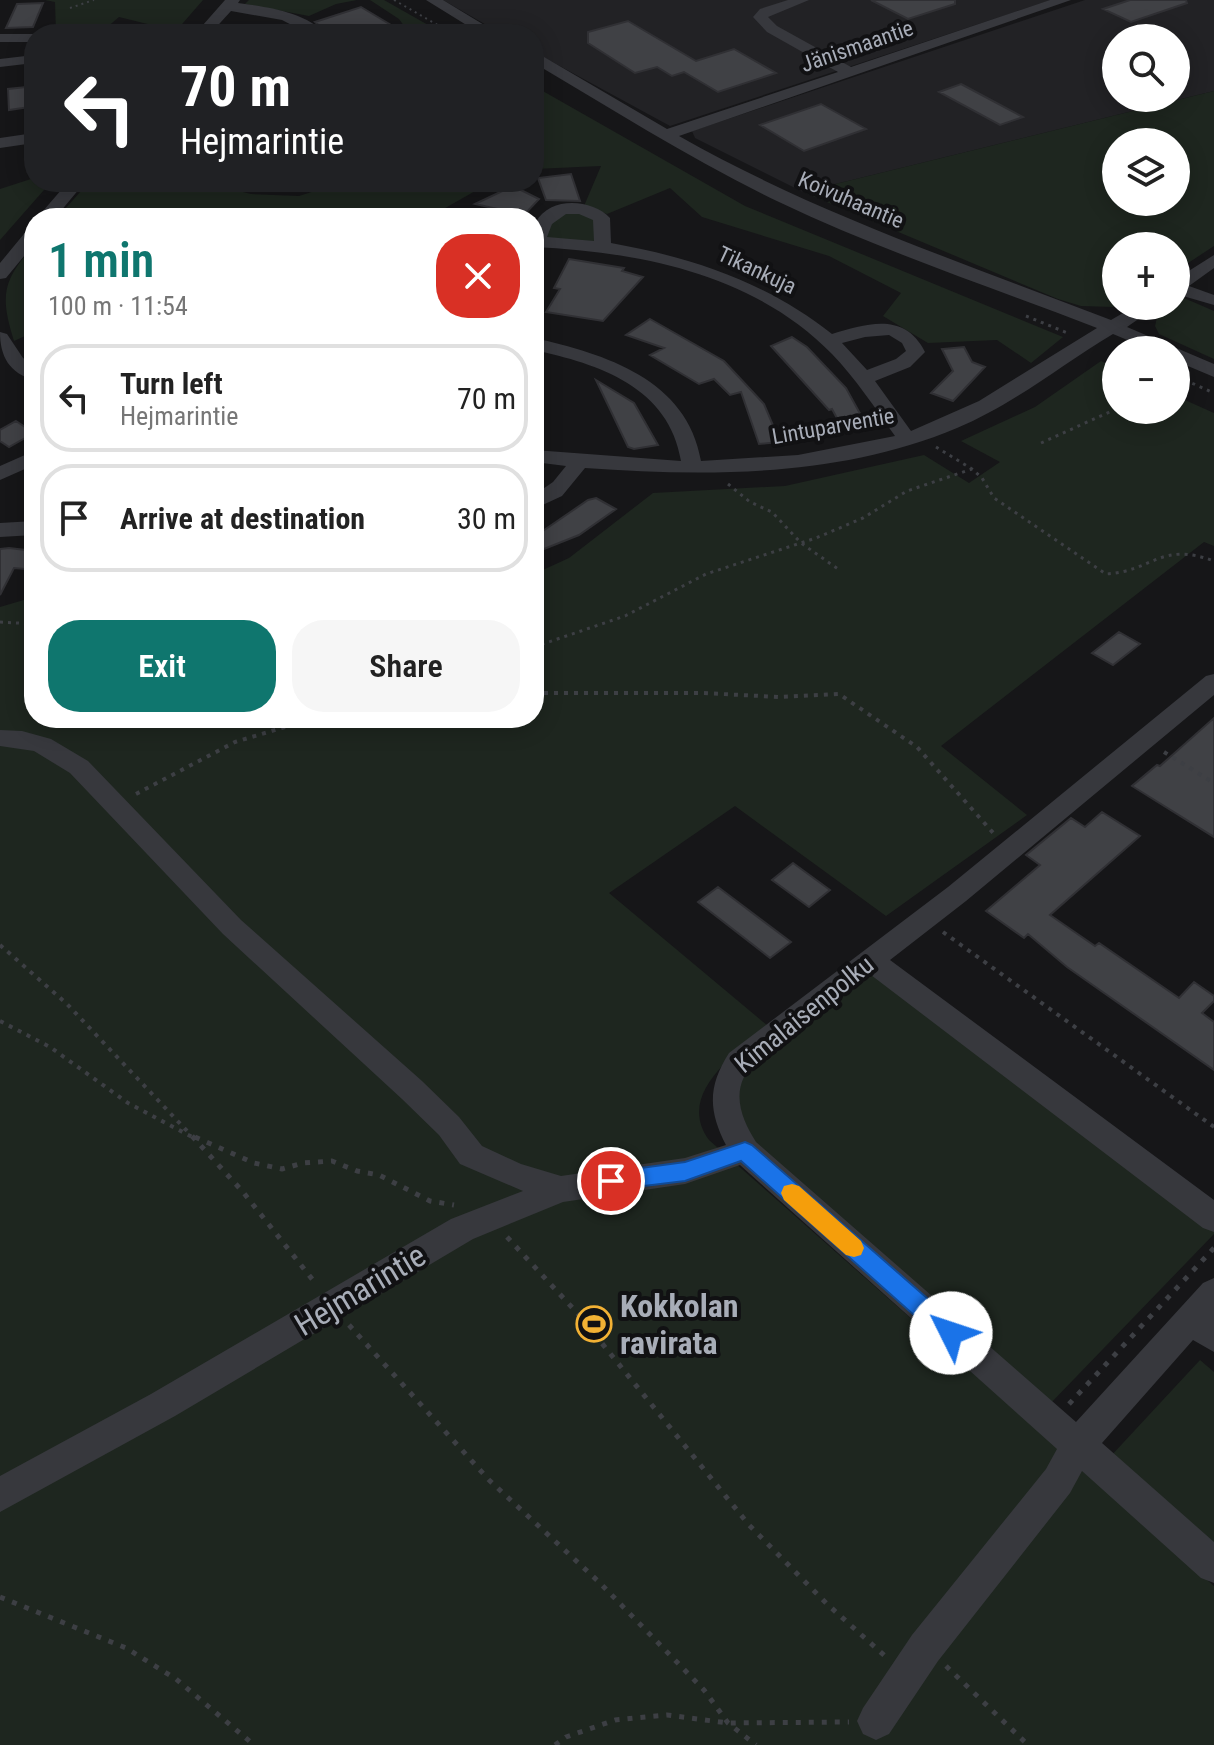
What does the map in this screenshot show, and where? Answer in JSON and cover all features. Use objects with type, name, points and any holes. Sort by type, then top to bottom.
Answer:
[{"type":"street","points":[[433,0],[475,24]]},
{"type":"street","points":[[802,0],[765,12],[760,17],[772,29],[849,72]]},
{"type":"street","name":"Jänismaantie","points":[[666,135],[1064,0]]},
{"type":"street","points":[[211,24],[230,3],[304,24]]},
{"type":"street","points":[[0,38],[24,38]]},
{"type":"street","points":[[0,63],[24,60]]},
{"type":"street","name":"Koivuhaantie","points":[[544,63],[758,185],[889,243],[1133,336]]},
{"type":"street","points":[[0,143],[24,139]]},
{"type":"street","points":[[758,185],[775,177]]},
{"type":"street","points":[[55,208],[68,192]]},
{"type":"street","points":[[544,220],[564,210],[585,210],[601,218],[603,248]]},
{"type":"street","name":"Tikankuja","points":[[544,243],[652,256],[721,277],[778,304],[829,341],[864,378],[906,438]]},
{"type":"street","points":[[0,274],[24,245]]},
{"type":"street","points":[[1190,277],[1214,260]]},
{"type":"street","points":[[1190,292],[1212,300]]},
{"type":"street","name":"Lintuparventie","points":[[544,457],[632,466],[692,465],[809,458],[906,438],[945,425],[996,401],[1126,320]]},
{"type":"street","points":[[829,341],[872,330],[891,329],[904,334],[913,343],[916,352],[903,363],[864,378]]},
{"type":"street","points":[[0,338],[16,362],[24,367]]},
{"type":"street","points":[[544,347],[605,364],[658,398],[683,428],[692,465]]},
{"type":"street","points":[[1190,360],[1214,371]]},
{"type":"street","points":[[0,474],[24,462]]},
{"type":"street","points":[[544,497],[571,476],[578,462]]},
{"type":"street","points":[[0,530],[24,529]]},
{"type":"street","name":"Kimalaisenpolku","points":[[1214,682],[925,919],[749,1053],[729,1074],[723,1091],[724,1111],[745,1151],[1214,1565]]},
{"type":"street","points":[[0,738],[18,738],[59,751],[116,804],[232,927],[449,1126],[471,1155],[515,1175],[561,1189]]},
{"type":"street","points":[[870,960],[1214,1218]]},
{"type":"street","name":"Hejmarintie","points":[[0,1495],[462,1229],[477,1211],[561,1189],[685,1171],[745,1151]]},
{"type":"street","points":[[876,1721],[916,1661],[1058,1481],[1064,1434],[1203,1328],[1214,1293]]},
{"type":"path","points":[[70,8],[94,0]]},
{"type":"path","points":[[394,0],[436,24]]},
{"type":"path","points":[[1190,382],[1214,393]]},
{"type":"path","points":[[1041,443],[1102,415]]},
{"type":"path","points":[[934,446],[972,469],[982,478],[994,498],[1106,574],[1120,575],[1171,551],[1202,555],[1214,561]]},
{"type":"path","points":[[544,644],[625,616],[706,574],[801,543],[863,518],[907,491],[972,469]]},
{"type":"path","points":[[727,482],[744,498],[772,512],[801,543],[838,569]]},
{"type":"path","points":[[0,622],[24,623]]},
{"type":"path","points":[[544,693],[702,693],[780,697],[839,694],[917,747],[942,772],[988,830],[1013,848]]},
{"type":"path","points":[[116,804],[235,742],[282,728]]},
{"type":"path","points":[[1145,740],[1214,783]]},
{"type":"path","points":[[925,919],[1214,1126]]},
{"type":"path","points":[[0,945],[67,1004],[192,1136],[243,1192],[332,1306],[489,1480],[599,1582],[704,1690],[728,1723],[756,1745]]},
{"type":"path","points":[[0,1021],[50,1047],[128,1103],[254,1163],[282,1169],[303,1163],[332,1161],[357,1171],[379,1175],[430,1201],[477,1211],[579,1315],[749,1525],[827,1604],[992,1707],[1028,1745]]},
{"type":"path","points":[[1064,1434],[1214,1248]]},
{"type":"path","points":[[0,1597],[126,1648],[176,1679],[254,1745]]},
{"type":"path","points":[[555,1745],[566,1737],[615,1720],[667,1715],[728,1723],[876,1721]]},
{"type":"shaded area","points":[[45,0],[203,0],[182,24],[148,24],[119,17],[111,24],[56,24],[55,2]]},
{"type":"shaded area","points":[[249,0],[357,0],[336,4],[309,16],[245,4]]},
{"type":"shaded area","points":[[370,0],[384,0],[426,24],[403,24]]},
{"type":"shaded area","points":[[443,0],[1051,0],[670,126],[544,57],[544,24],[485,24]]},
{"type":"shaded area","points":[[1085,0],[1214,0],[1214,91],[1190,97],[1190,24],[1102,24],[1102,112],[1129,112],[803,192],[695,138],[692,131]]},
{"type":"shaded area","points":[[1214,91],[1214,246],[1190,262],[1190,232],[1102,232],[1102,307],[1081,306],[803,192],[1129,112],[1190,112],[1190,97]]},
{"type":"shaded area","points":[[544,92],[745,206],[1063,337],[1031,363],[997,340],[928,343],[883,316],[901,293],[829,256],[702,217],[670,188],[607,214],[584,206],[601,166],[544,169]]},
{"type":"shaded area","points":[[24,181],[24,192],[42,192],[28,208],[24,208],[24,213],[0,240],[0,189]]},
{"type":"shaded area","points":[[80,192],[243,192],[299,196],[312,192],[473,192],[445,208],[66,208]]},
{"type":"shaded area","points":[[555,214],[593,214],[598,245],[544,240],[544,233]]},
{"type":"shaded area","points":[[23,258],[24,336],[14,341],[7,312],[7,290]]},
{"type":"shaded area","points":[[1190,301],[1214,311],[1214,359],[1190,348],[1190,336],[1163,336],[1155,326],[1156,320],[1190,320]]},
{"type":"shaded area","points":[[1101,361],[1102,424],[1190,424],[1190,402],[1214,413],[1214,546],[1204,542],[941,746],[1027,815],[886,916],[735,806],[609,893],[768,1026],[727,1061],[705,1091],[700,1106],[701,1123],[709,1140],[1214,1586],[1214,1745],[0,1745],[0,607],[24,600],[24,728],[544,728],[544,569],[569,558],[653,493],[785,486],[924,455],[969,483],[1000,462],[961,441],[1035,407]]},
{"type":"shaded area","points":[[869,969],[1214,1230],[1214,1234],[1048,1406],[751,1147],[733,1091],[739,1076]]},
{"type":"shaded area","points":[[1200,1360],[1214,1372],[1214,1549],[1110,1457]]},
{"type":"building","points":[[871,0],[955,0],[955,4],[908,19]]},
{"type":"building","points":[[1130,0],[1186,0],[1187,3],[1131,22],[1103,9]]},
{"type":"building","points":[[43,3],[34,24],[6,28],[17,4]]},
{"type":"building","points":[[361,7],[389,24],[317,24],[315,22]]},
{"type":"building","points":[[628,21],[696,61],[734,49],[776,73],[718,92],[684,72],[672,76],[657,67],[635,73],[588,43],[588,32]]},
{"type":"building","points":[[961,84],[1023,117],[1000,125],[939,92]]},
{"type":"building","points":[[24,87],[24,108],[9,110],[8,89]]},
{"type":"building","points":[[821,104],[866,129],[804,151],[760,125]]},
{"type":"building","points":[[571,174],[580,201],[546,200],[544,177]]},
{"type":"building","points":[[500,192],[525,192],[539,199],[531,208],[493,208],[475,204]]},
{"type":"building","points":[[569,259],[624,268],[622,271],[643,277],[603,321],[546,312],[560,289],[554,288]]},
{"type":"building","points":[[650,319],[724,361],[764,404],[780,442],[759,444],[741,392],[730,395],[714,379],[699,384],[650,355],[664,348],[626,335]]},
{"type":"building","points":[[792,337],[807,347],[846,388],[863,419],[839,422],[832,409],[829,410],[771,346]]},
{"type":"building","points":[[964,347],[972,362],[985,367],[953,401],[931,393],[953,371],[942,349]]},
{"type":"building","points":[[596,380],[634,403],[658,445],[628,447]]},
{"type":"building","points":[[16,421],[24,426],[24,439],[9,447],[0,441],[0,430]]},
{"type":"building","points":[[596,498],[616,509],[579,535],[544,549],[544,530],[588,500]]},
{"type":"building","points":[[0,549],[24,550],[24,569],[14,568],[0,595]]},
{"type":"building","points":[[1119,632],[1140,644],[1113,665],[1092,653]]},
{"type":"building","points":[[1214,718],[1214,837],[1132,786],[1157,765],[1160,766]]},
{"type":"building","points":[[1102,812],[1140,836],[1050,915],[1095,946],[1099,943],[1179,998],[1194,982],[1214,996],[1214,1001],[1202,1013],[1214,1022],[1214,1070],[1067,967],[1028,934],[1024,938],[986,911],[1040,865],[1026,855],[1071,818],[1085,827]]},
{"type":"building","points":[[793,863],[830,890],[809,907],[772,880]]},
{"type":"building","points":[[718,887],[791,942],[770,958],[698,902]]},
{"type":"slow traffic","points":[[792,1193],[854,1248]]},
{"type":"place","name":"Kokkolan ravirata","points":[[594,1324]]},
{"type":"route","points":[[611,1181],[685,1171],[745,1151],[951,1333]]}]
